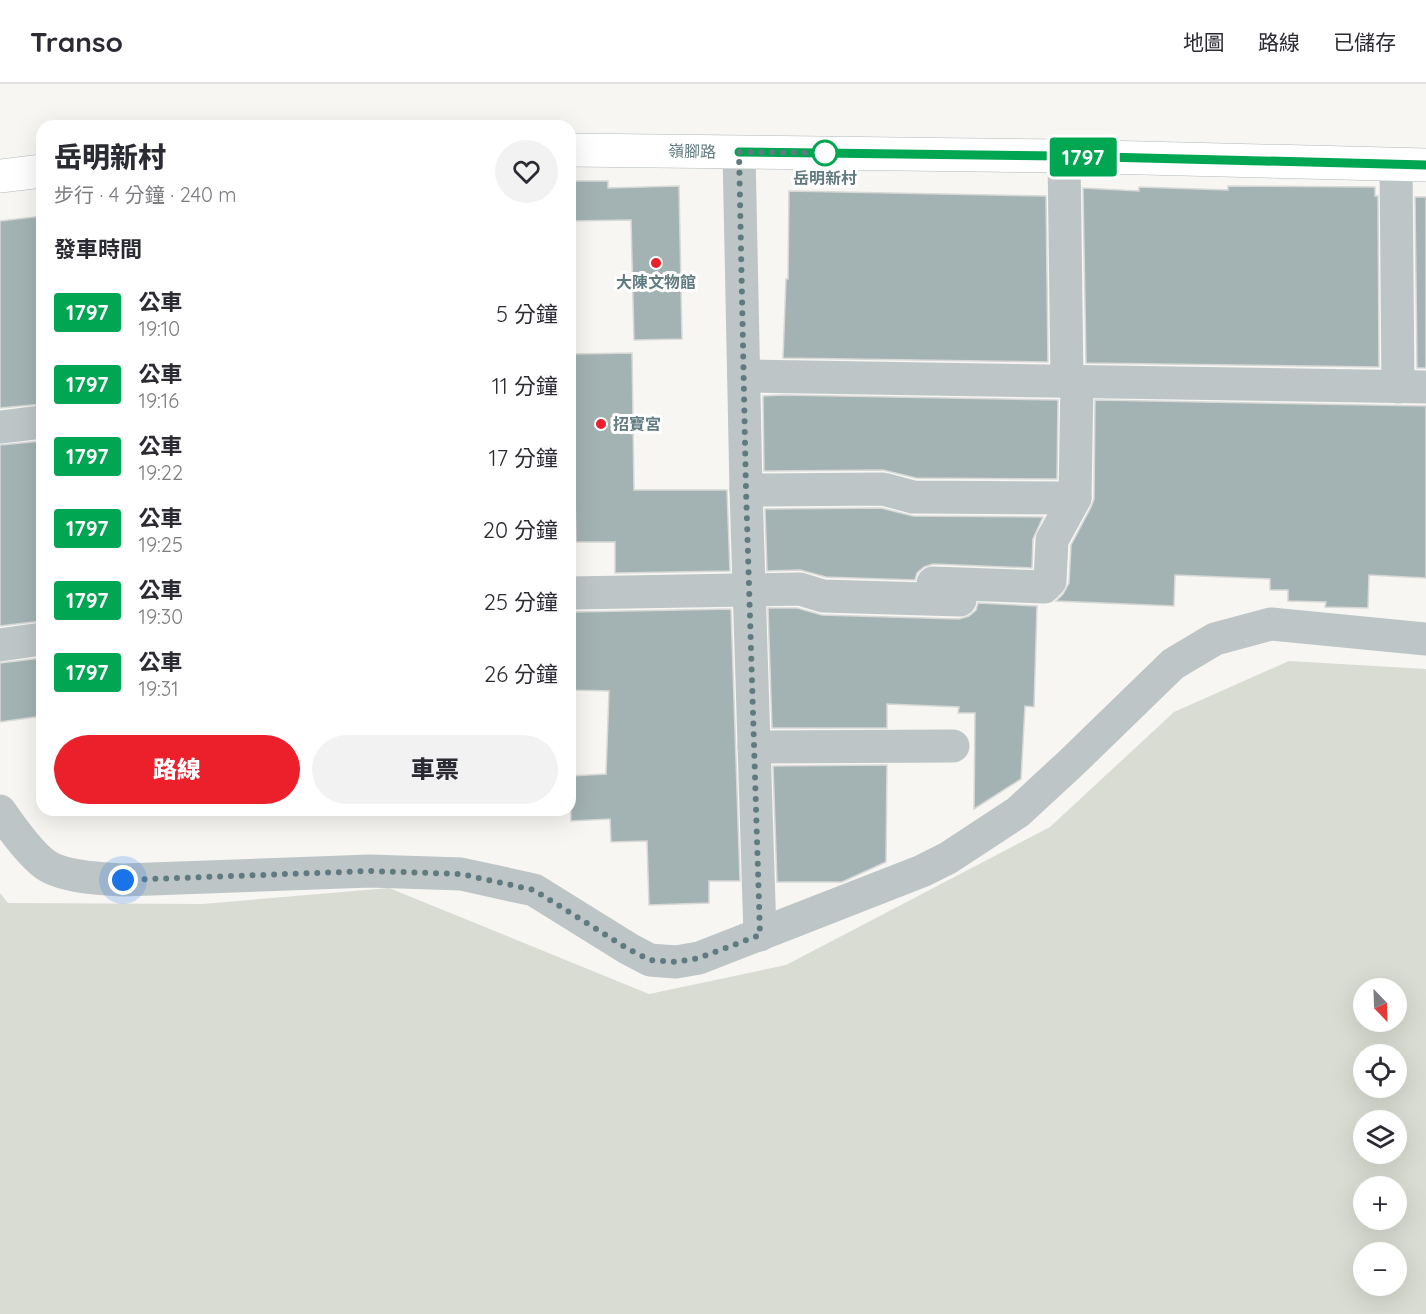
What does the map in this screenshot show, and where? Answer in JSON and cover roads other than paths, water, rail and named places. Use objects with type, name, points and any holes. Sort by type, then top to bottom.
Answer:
[{"type":"street","name":"嶺腳路","points":[[576,150],[1064,156],[1416,164]]},
{"type":"street","points":[[739,152],[746,490],[760,935]]},
{"type":"street","points":[[886,581],[1044,587],[1050,581],[1052,540],[1076,498],[1064,156]]},
{"type":"street","points":[[744,376],[1412,387],[1416,164]]},
{"type":"street","points":[[0,176],[36,172]]},
{"type":"street","points":[[0,427],[36,423]]},
{"type":"street","points":[[746,490],[883,489],[913,497],[1076,498]]},
{"type":"street","points":[[576,593],[800,588],[824,596],[960,600]]},
{"type":"street","points":[[0,811],[15,832],[46,865],[83,877],[123,880],[370,871],[461,874],[534,890],[628,949],[650,960],[676,962],[699,958],[760,935],[922,871],[948,858],[1018,812],[1173,664],[1215,639],[1271,624],[1426,639]]},
{"type":"street","points":[[0,645],[36,640]]},
{"type":"street","points":[[754,747],[953,746]]},
{"type":"place","name":"岳明新村","points":[[825,153]]},
{"type":"place","name":"大陳文物館","points":[[656,263]]},
{"type":"place","name":"招寶宮","points":[[601,424]]}]
